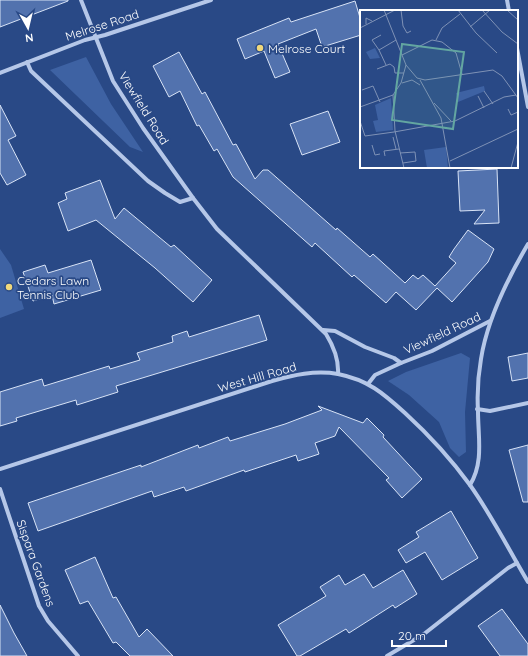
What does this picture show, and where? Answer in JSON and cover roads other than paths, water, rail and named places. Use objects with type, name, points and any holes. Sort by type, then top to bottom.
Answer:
[{"type":"street","name":"Viewfield Road","points":[[81,0],[113,81],[143,128],[217,229],[322,330],[332,344],[337,356],[339,365],[338,374]]},
{"type":"street","name":"Melrose Road","points":[[0,73],[85,40],[211,0]]},
{"type":"street","points":[[507,0],[509,10]]},
{"type":"street","points":[[518,53],[528,107]]},
{"type":"street","points":[[27,62],[31,71],[148,181],[165,194],[180,202],[193,198]]},
{"type":"street","points":[[470,485],[475,477],[479,460],[478,409],[481,358],[490,321],[528,244]]},
{"type":"street","name":"Viewfield Road","points":[[368,384],[375,375],[432,351],[490,321]]},
{"type":"street","name":"Viewfield Road","points":[[322,330],[335,331],[365,347],[394,358],[401,363]]},
{"type":"street","name":"West Hill Road","points":[[0,469],[272,381],[316,372],[338,374],[368,384],[388,396],[439,446],[470,485],[528,582]]},
{"type":"street","points":[[478,409],[490,411],[528,403]]},
{"type":"street","name":"Sispara Gardens","points":[[0,489],[39,606],[48,621],[78,656]]},
{"type":"street","points":[[387,656],[424,634],[508,568],[517,563]]},
{"type":"place","name":"Melrose Court","points":[[260,48]]},
{"type":"place","name":"Cedars Lawn Tennis Club","points":[[9,287]]}]
